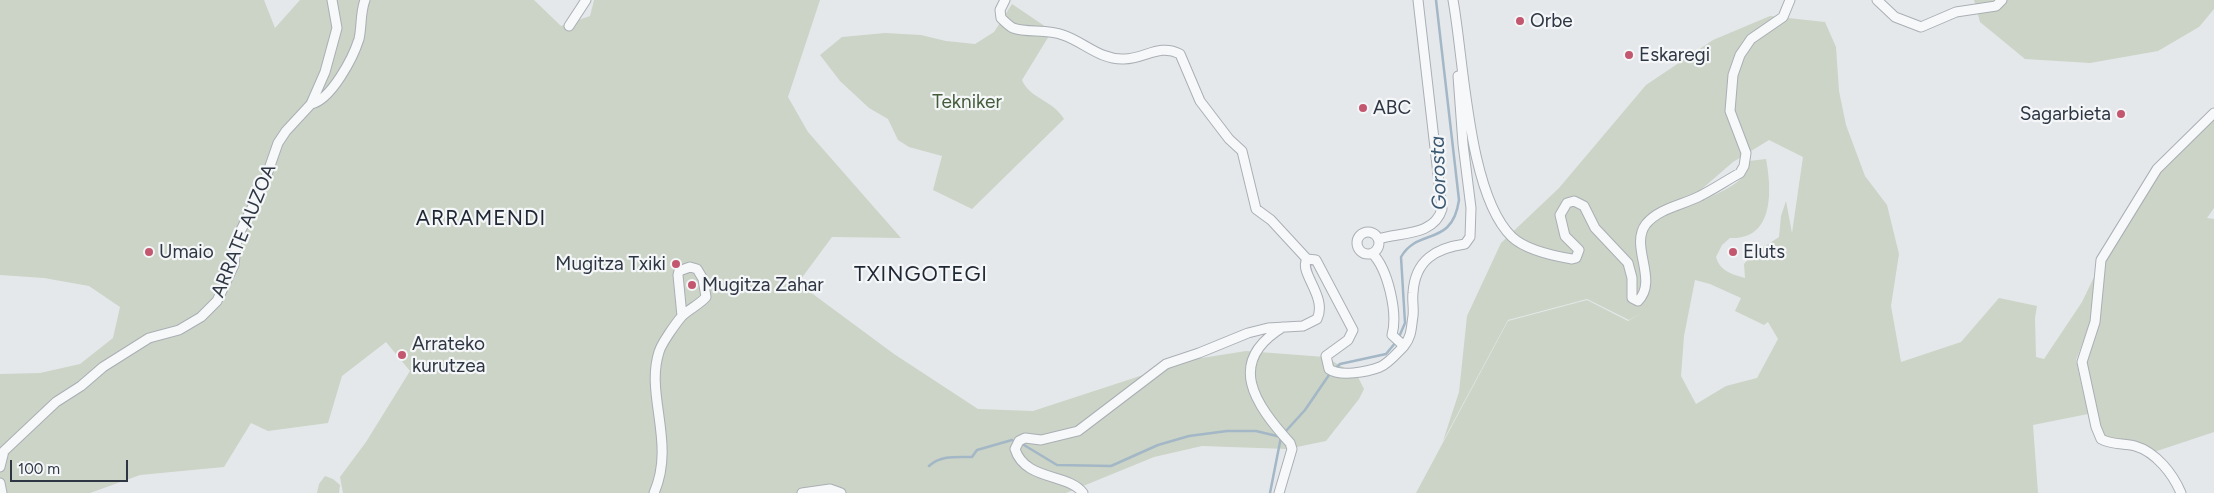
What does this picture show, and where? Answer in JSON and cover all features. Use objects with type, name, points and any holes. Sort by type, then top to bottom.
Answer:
[{"type":"street","name":"ARRATE AUZOA","points":[[0,467],[4,451],[56,402],[81,386],[103,367],[149,338],[179,330],[201,317],[217,302],[234,265],[237,238],[266,178],[278,143],[286,131],[311,104],[325,72],[336,40],[337,28],[332,0]]},
{"type":"street","name":"ARRATE AUZOA","points":[[311,104],[318,103],[347,67],[359,38],[361,10],[365,0]]},
{"type":"street","points":[[569,26],[586,0]]},
{"type":"street","points":[[1005,0],[1000,10],[1001,18],[1012,28],[1042,30],[1064,35],[1098,53],[1112,58],[1125,59],[1161,49],[1180,54],[1200,102],[1229,139],[1242,151],[1256,209],[1271,220],[1307,259],[1316,260],[1353,330],[1348,340],[1326,356],[1332,372],[1379,367],[1413,329],[1415,304],[1413,293],[1418,271],[1435,252],[1465,244],[1470,237],[1471,208],[1458,98],[1458,77],[1461,64]]},
{"type":"street","points":[[1378,239],[1430,227],[1439,218],[1442,209],[1418,0]]},
{"type":"street","points":[[1453,0],[1461,64],[1476,150],[1490,202],[1501,225],[1514,239],[1531,248],[1572,259],[1576,258],[1579,250],[1565,236],[1560,215],[1567,203],[1574,201],[1584,206],[1595,228],[1628,263],[1632,278],[1632,298],[1638,301],[1642,296],[1646,280],[1641,238],[1646,224],[1658,214],[1700,196],[1740,173],[1744,166],[1746,153],[1730,111],[1733,75],[1740,55],[1751,38],[1783,17],[1790,0]]},
{"type":"street","points":[[1877,0],[1895,17],[1920,27],[1956,12],[1996,6],[2002,0]]},
{"type":"street","points":[[2181,493],[2176,482],[2152,454],[2135,446],[2112,444],[2101,439],[2096,427],[2082,362],[2095,322],[2101,260],[2157,169],[2214,113]]},
{"type":"street","points":[[1372,253],[1378,247],[1378,239],[1372,233],[1365,232],[1357,241],[1361,252],[1372,253],[1380,261],[1391,300],[1394,326],[1392,335],[1400,342]]},
{"type":"street","points":[[1083,493],[1074,484],[1051,478],[1024,464],[1016,450],[1018,441],[1025,438],[1041,440],[1078,430],[1166,364],[1199,354],[1248,332],[1310,324],[1320,314],[1318,299],[1305,267],[1307,259]]},
{"type":"street","points":[[654,493],[658,485],[663,443],[655,372],[659,350],[682,316],[706,297],[703,280],[696,269],[690,267],[679,271],[678,275],[682,316]]},
{"type":"street","points":[[1279,493],[1292,449],[1290,443],[1267,415],[1252,387],[1249,374],[1250,364],[1258,350],[1284,326]]},
{"type":"street","points":[[0,483],[2,493]]},
{"type":"street","points":[[802,493],[830,489],[841,493]]},
{"type":"green space","points":[[0,0],[264,0],[275,28],[300,0],[534,0],[561,26],[590,16],[594,0],[820,0],[788,97],[808,132],[901,238],[832,237],[798,283],[894,354],[978,409],[1033,411],[1189,360],[1246,351],[1325,357],[1357,375],[1364,389],[1359,399],[1326,441],[1287,449],[1202,446],[1154,457],[1066,493],[343,493],[340,477],[366,442],[410,371],[386,342],[342,376],[328,423],[268,431],[251,423],[224,467],[140,475],[90,493],[0,493],[0,374],[40,373],[80,364],[113,338],[120,307],[89,286],[44,278],[0,275]]},
{"type":"green space","points":[[1974,0],[2214,0],[2214,9],[2199,27],[2158,51],[2090,63],[2025,59],[1980,22]]},
{"type":"green space","name":"Tekniker","points":[[1012,4],[1052,31],[1022,80],[1030,91],[1054,108],[1064,119],[972,209],[933,190],[942,156],[909,147],[898,140],[888,119],[869,108],[840,81],[820,55],[842,37],[885,33],[921,35],[946,41],[975,44],[994,32]]},
{"type":"green space","points":[[1770,16],[1825,22],[1836,47],[1839,91],[1846,125],[1865,176],[1887,205],[1899,254],[1891,306],[1901,362],[1961,342],[1999,298],[2037,306],[2035,318],[2036,357],[2044,359],[2082,302],[2096,273],[2091,321],[2076,360],[2088,414],[2033,425],[2038,493],[1416,493],[1508,321],[1587,300],[1628,321],[1644,312],[1629,320],[1587,299],[1508,320],[1443,441],[1459,392],[1467,316],[1501,243],[1559,188],[1646,85],[1713,40]],"holes":[[[1769,140],[1803,157],[1792,233],[1786,201],[1781,216],[1779,237],[1753,254],[1744,264],[1745,278],[1723,269],[1716,257],[1722,245],[1730,238],[1744,236],[1755,231],[1762,222],[1767,211],[1769,199],[1766,159],[1749,161],[1749,168],[1740,180],[1705,200],[1703,188],[1733,162]],[[1695,280],[1710,284],[1741,298],[1735,311],[1764,325],[1768,322],[1778,339],[1757,378],[1726,386],[1696,404],[1681,376],[1684,336]]]},
{"type":"green space","points":[[2214,119],[2214,208],[2207,218],[2214,219],[2214,432],[2154,452],[2105,438],[2099,431],[2096,405],[2085,359],[2102,269],[2109,254],[2159,170]]},
{"type":"green space","points":[[325,476],[333,479],[340,485],[339,493],[317,493],[319,484]]},
{"type":"waterway","name":"Gorosta","points":[[1399,337],[1405,323],[1401,257],[1416,242],[1442,231],[1449,225],[1455,215],[1459,200],[1436,0]]},
{"type":"waterway","name":"Gorosta","points":[[1335,369],[1340,364],[1386,354],[1396,342]]},
{"type":"waterway","name":"Gorosta","points":[[1285,432],[1305,410],[1331,372]]},
{"type":"waterway","points":[[1024,445],[1057,465],[1111,466],[1158,445],[1189,436],[1227,431],[1256,431],[1281,437],[1270,493]]},
{"type":"waterway","points":[[929,466],[944,458],[972,457],[977,450],[1012,440]]},
{"type":"place","name":"Orbe","points":[[1520,21]]},
{"type":"place","name":"Eskaregi","points":[[1629,55]]},
{"type":"place","name":"ABC","points":[[1363,108]]},
{"type":"place","name":"Sagarbieta","points":[[2121,114]]},
{"type":"place","name":"Umaio","points":[[149,252]]},
{"type":"place","name":"Eluts","points":[[1733,252]]},
{"type":"place","name":"Mugitza Txiki","points":[[676,264]]},
{"type":"place","name":"Mugitza Zahar","points":[[692,285]]},
{"type":"place","name":"Arrateko kurutzea","points":[[402,355]]},
{"type":"district","name":"ARRAMENDI","points":[[481,219]]},
{"type":"district","name":"TXINGOTEGI","points":[[921,275]]}]
